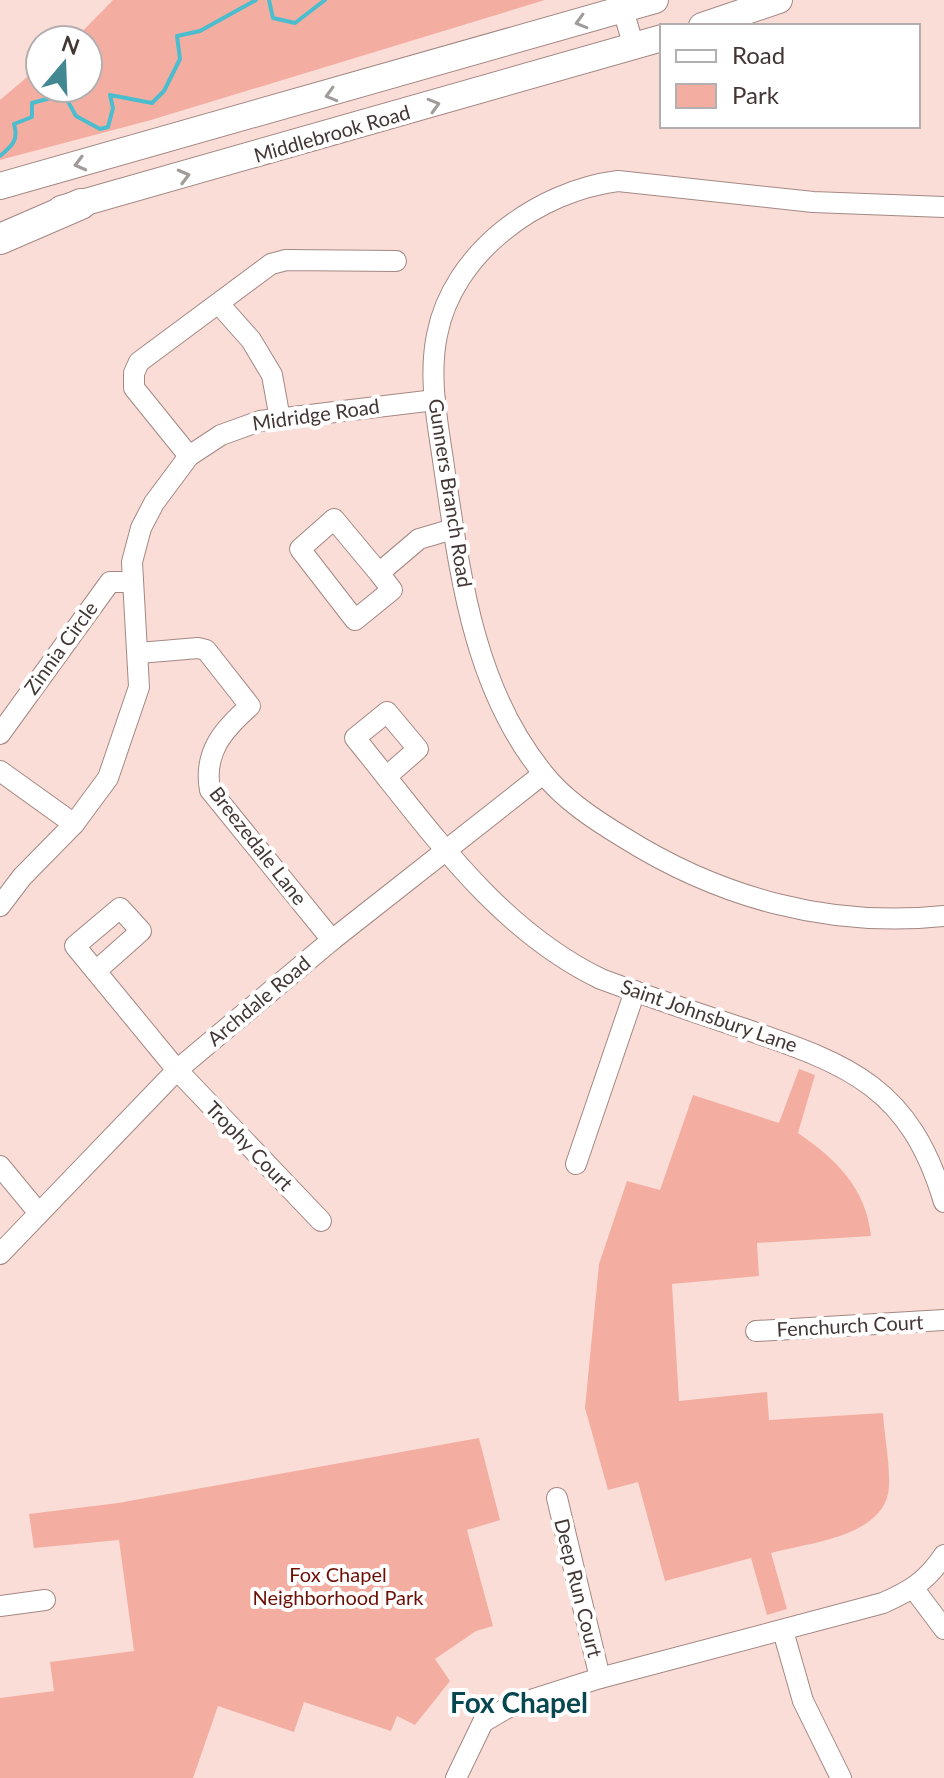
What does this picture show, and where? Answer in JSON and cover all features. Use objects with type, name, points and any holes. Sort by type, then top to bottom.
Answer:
[{"type":"highway","points":[[0,239],[81,204]]},
{"type":"main road","name":"Middlebrook Road","points":[[0,186],[621,5],[655,0]]},
{"type":"main road","points":[[708,24],[779,0]]},
{"type":"main road","name":"Middlebrook Road","points":[[0,226],[660,39]]},
{"type":"street","points":[[621,5],[634,47]]},
{"type":"street","name":"Gunners Branch Road","points":[[944,207],[813,202],[618,181],[592,184],[561,195],[524,216],[484,248],[468,268],[448,303],[437,334],[432,377],[453,529],[480,656],[500,705],[543,774],[591,818],[645,851],[733,893],[800,910],[858,918],[944,916]]},
{"type":"street","points":[[189,456],[134,388],[134,373],[139,362],[271,264],[286,260],[396,261]]},
{"type":"street","points":[[219,304],[260,353],[272,375],[280,419]]},
{"type":"street","name":"Midridge Road","points":[[0,906],[22,877],[74,824],[108,778],[129,724],[139,687],[132,562],[141,528],[166,483],[189,456],[242,425],[435,400]]},
{"type":"street","points":[[334,519],[379,573],[392,590],[355,620],[300,549],[334,519]]},
{"type":"street","points":[[379,573],[419,539],[453,529]]},
{"type":"street","name":"Zinnia Circle","points":[[0,734],[110,582],[133,582]]},
{"type":"street","name":"Breezedale Lane","points":[[139,653],[206,650],[250,706],[220,734],[207,776],[210,790],[332,940]]},
{"type":"street","points":[[0,771],[74,824]]},
{"type":"street","name":"Archdale Road","points":[[0,1254],[177,1070],[332,940],[543,774]]},
{"type":"street","name":"Saint Johnsbury Lane","points":[[386,777],[485,895],[541,944],[572,965],[635,991],[819,1054],[866,1081],[902,1114],[927,1152],[944,1202]]},
{"type":"street","name":"Trophy Court","points":[[96,971],[177,1070],[321,1221]]},
{"type":"street","points":[[576,1164],[635,991]]},
{"type":"street","points":[[0,1166],[38,1212]]},
{"type":"street","name":"Fenchurch Court","points":[[756,1331],[944,1320]]},
{"type":"street","name":"Deep Run Court","points":[[557,1498],[600,1678]]},
{"type":"street","points":[[456,1778],[483,1722],[532,1698],[883,1603],[914,1589],[931,1574],[944,1555]]},
{"type":"street","points":[[914,1589],[944,1629]]},
{"type":"street","points":[[0,1606],[45,1600]]},
{"type":"street","points":[[783,1631],[803,1701],[841,1778]]},
{"type":"green space","points":[[113,0],[545,0],[151,120],[0,160],[0,100],[24,80],[24,104],[104,104],[104,24],[90,24]]},
{"type":"green space","points":[[799,1069],[815,1075],[798,1133],[825,1153],[847,1176],[863,1203],[871,1236],[757,1243],[759,1276],[672,1284],[679,1401],[767,1392],[769,1420],[883,1413],[889,1486],[882,1509],[856,1529],[821,1542],[771,1553],[787,1609],[767,1615],[751,1558],[665,1581],[638,1482],[608,1490],[585,1408],[599,1264],[627,1181],[660,1190],[693,1095],[779,1123]]},
{"type":"green space","name":"Fox Chapel Neighborhood Park","points":[[479,1438],[500,1520],[467,1530],[493,1626],[476,1631],[435,1659],[450,1681],[415,1725],[397,1716],[391,1731],[304,1702],[294,1732],[218,1706],[193,1778],[0,1778],[0,1698],[54,1691],[50,1662],[134,1651],[119,1540],[34,1548],[29,1514],[118,1503]]},
{"type":"waterway","points":[[0,156],[13,142],[16,134],[14,124],[32,117],[32,103],[58,96],[66,98],[76,116],[100,129],[108,127],[113,108],[110,95],[152,103],[164,91],[180,59],[177,36],[200,31],[256,0]]},
{"type":"waterway","points":[[269,0],[273,18],[295,23],[325,0]]},
{"type":"district","name":"Fox Chapel","points":[[519,1703]]}]
